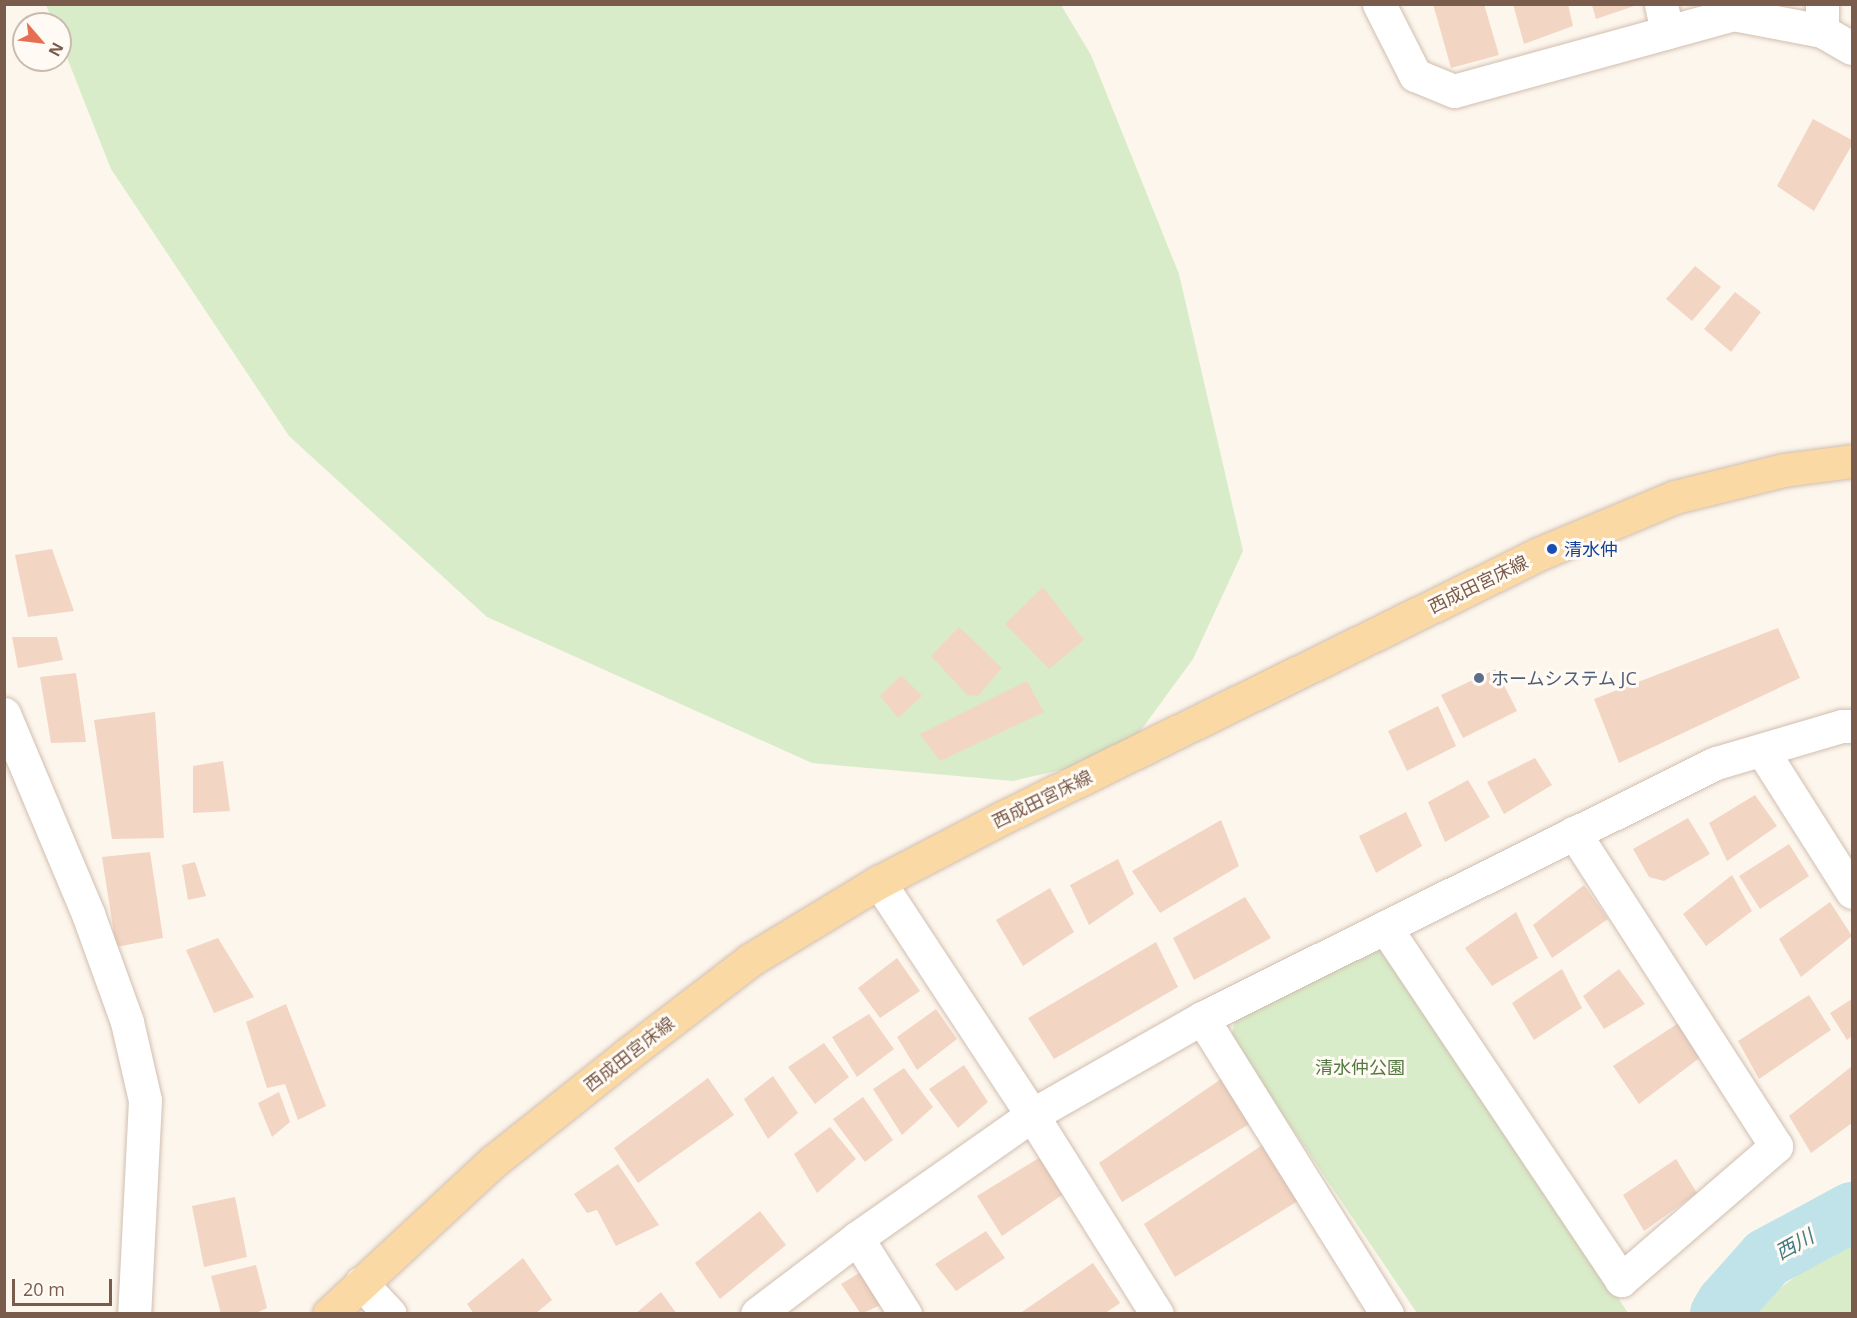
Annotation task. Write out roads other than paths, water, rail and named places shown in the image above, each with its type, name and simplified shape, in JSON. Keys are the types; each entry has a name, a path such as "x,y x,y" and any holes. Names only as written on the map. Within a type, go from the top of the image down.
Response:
{"main road":[{"name":"西成田宮床線","path":"329,1314 495,1160 638,1046 750,960 879,882 1006,816 1541,553 1675,497 1784,470 1852,461"}],"street":[{"path":"1379,4 1415,75 1454,91 1664,18 1733,14 1822,18 1852,48"},
{"path":"4,714 88,914 126,1022 145,1101 134,1314"},
{"path":"757,1314 857,1238 1032,1114 1202,1018 1716,763 1842,726 1852,726"},
{"path":"1762,750 1852,892"},
{"path":"1385,927 1621,1280 1776,1146 1574,832"},
{"path":"879,882 1032,1114 1157,1314"},
{"path":"1202,1018 1387,1314"},
{"path":"857,1238 905,1314"},
{"path":"361,1282 390,1314"}],"waterway":[{"name":"西川","path":"1720,1314 1726,1304 1767,1258 1852,1212"}],"place":[{"name":"清水仲","path":"1552,549"},
{"name":"ホームシステム JC","path":"1479,678"}],"park label":[{"name":"清水仲公園","path":"1360,1067"}]}
